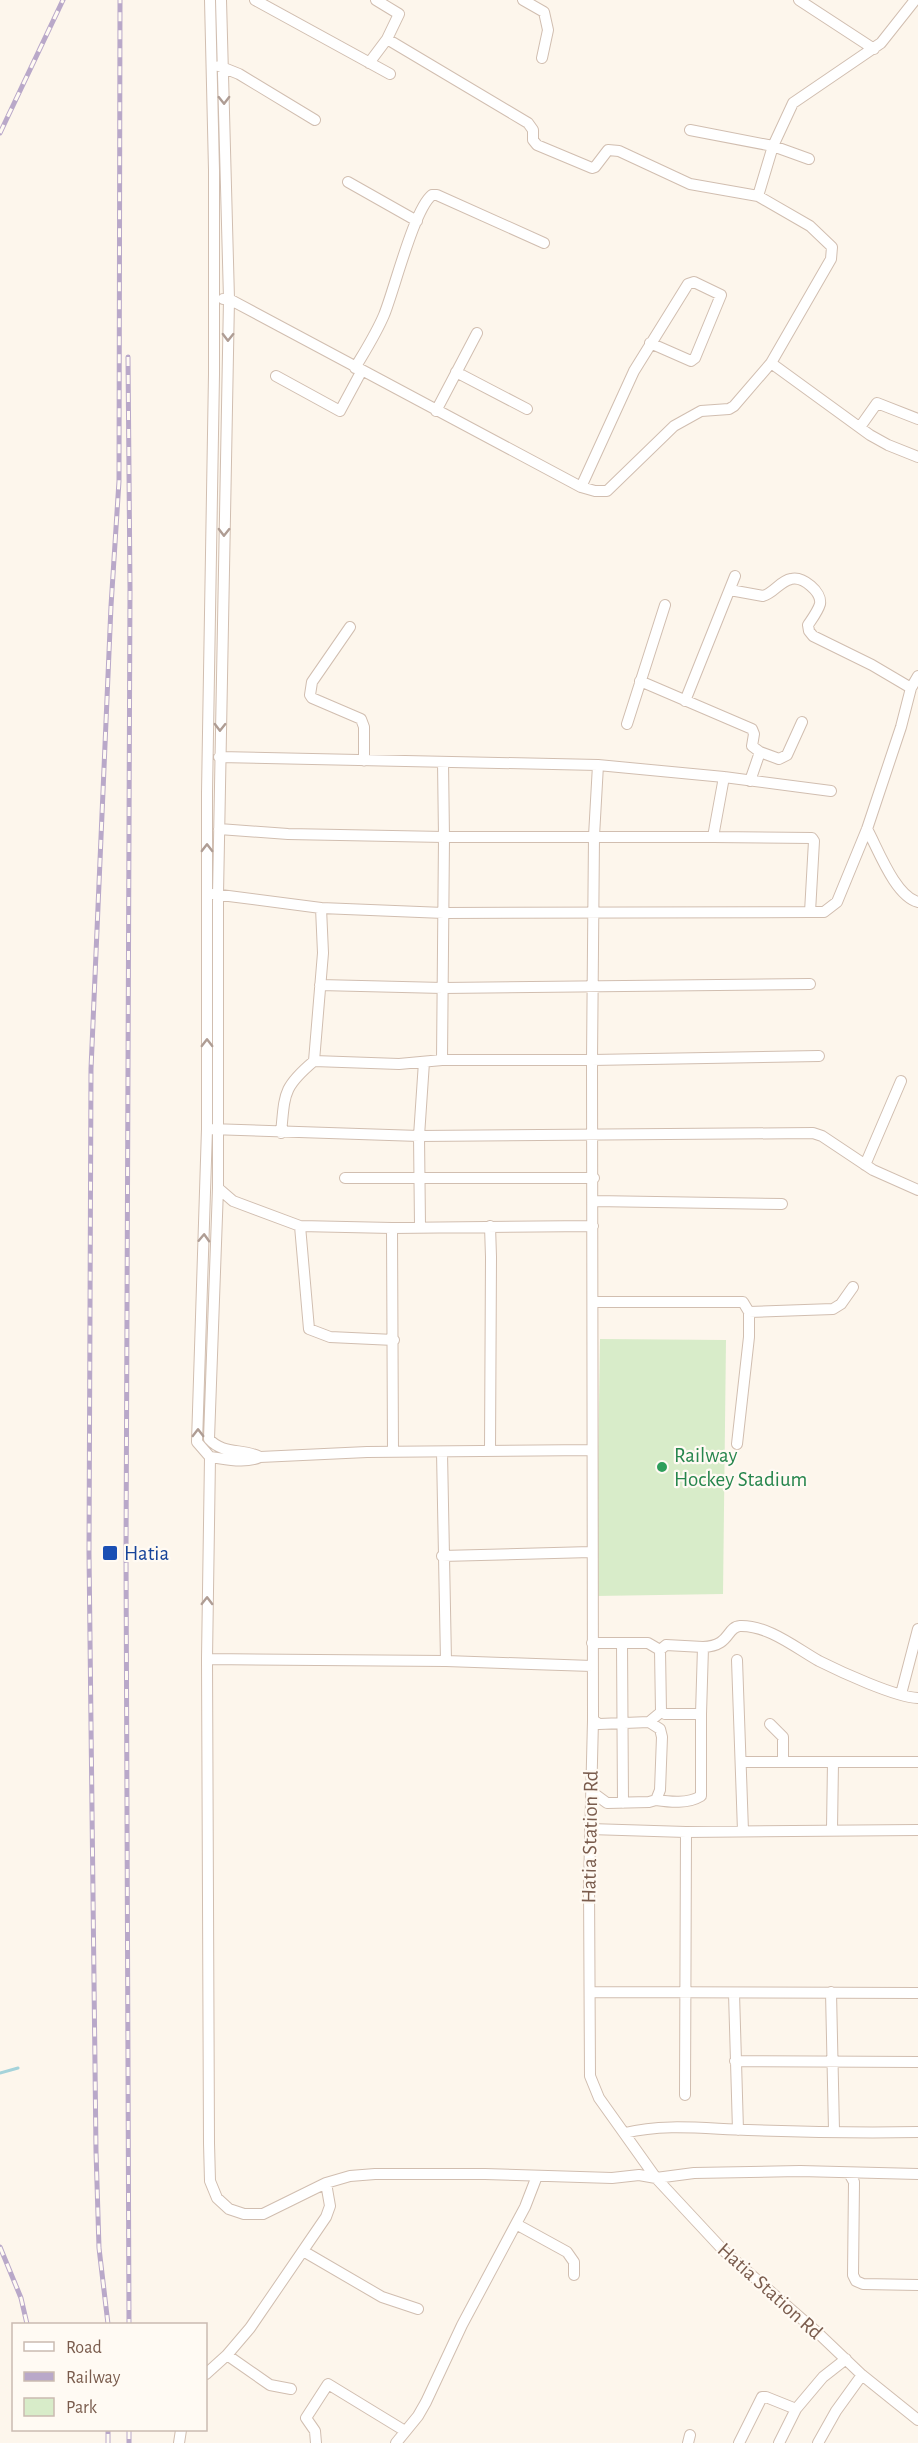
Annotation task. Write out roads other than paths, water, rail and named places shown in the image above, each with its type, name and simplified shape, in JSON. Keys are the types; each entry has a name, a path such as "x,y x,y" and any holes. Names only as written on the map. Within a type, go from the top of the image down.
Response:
{"street":[{"path":"210,0 214,297 212,1129 197,1442 210,1457 237,1461 260,1457 393,1452 592,1450"},
{"path":"212,894 219,829 229,299 221,0"},
{"path":"255,0 390,74"},
{"path":"369,63 387,39 399,14 376,0"},
{"path":"523,0 544,12 546,18 548,30 542,58"},
{"path":"799,0 874,49"},
{"path":"758,196 772,146 793,103 874,49 888,36 915,0"},
{"path":"214,297 229,299 358,370 581,487 594,491 608,491 674,426 701,411 722,410 734,406 771,363 828,266 832,252 827,240 815,230 758,196 690,184 619,151 608,150 595,168 534,143 533,130 528,123 387,39"},
{"path":"211,65 223,66 315,120"},
{"path":"690,130 772,146 809,159"},
{"path":"348,182 417,221"},
{"path":"276,376 340,411 384,314 427,199 437,195 544,243"},
{"path":"581,487 627,384 650,343 688,284 694,282 721,295 692,361 650,343"},
{"path":"436,411 477,333"},
{"path":"771,363 888,445 918,457"},
{"path":"456,372 527,409"},
{"path":"860,427 877,403 918,419"},
{"path":"685,700 735,576"},
{"path":"730,590 763,596 788,579 804,582 814,590 819,599 819,607 808,625 813,636 872,665 911,688"},
{"path":"627,724 665,605"},
{"path":"350,627 312,682 310,695 312,698 361,719 364,727 364,761"},
{"path":"212,894 321,908 444,913 824,912 837,902 867,829 901,727 911,688 918,676"},
{"path":"640,681 752,729 754,734 752,746 778,759 784,758 802,722"},
{"path":"750,780 760,752"},
{"path":"219,757 598,765 724,777 831,791"},
{"path":"442,1060 443,762"},
{"name":"Hatia Station Rd","path":"598,765 594,836 592,1060 594,1201 590,2076 599,2098 656,2178 724,2251 862,2375 918,2420"},
{"path":"713,837 724,777"},
{"path":"219,829 288,834 444,837 812,838 814,841 810,912"},
{"path":"867,829 897,886 905,896 918,902"},
{"path":"281,1133 289,1085 314,1061 323,953 321,908"},
{"path":"320,986 443,988 810,984"},
{"path":"314,1061 399,1064 442,1060 819,1056"},
{"path":"420,1226 419,1136 424,1062"},
{"path":"865,1165 901,1081"},
{"path":"212,1129 419,1136 813,1133 822,1136 865,1165 918,1190"},
{"path":"212,1129 218,1188 209,1439 216,1446 226,1450 253,1453 260,1457"},
{"path":"345,1178 594,1178"},
{"path":"218,1188 233,1201 300,1226 593,1226"},
{"path":"594,1201 782,1204"},
{"path":"300,1226 309,1329 330,1336 394,1340"},
{"path":"490,1226 490,1451"},
{"path":"392,1227 393,1452"},
{"path":"749,1312 833,1309 841,1304 854,1287"},
{"path":"593,1302 743,1302 749,1312 746,1373 737,1444"},
{"path":"442,1452 442,1556 446,1661"},
{"path":"210,1457 207,1659 210,2181 217,2198 229,2209 244,2214 263,2214 326,2183 350,2176 375,2174 612,2178 639,2175 656,2178 694,2173 800,2171 918,2174"},
{"path":"442,1556 591,1552"},
{"path":"660,1650 666,1645 703,1647 718,1645 737,1626 762,1630 830,1666 901,1694 918,1698"},
{"path":"901,1694 918,1629"},
{"path":"622,1643 623,1803"},
{"path":"592,1644 648,1643 660,1650"},
{"path":"592,1792 607,1803 649,1803 656,1800 680,1802 695,1800 701,1796 703,1647"},
{"path":"660,1650 661,1712"},
{"path":"207,1659 446,1661 592,1666"},
{"path":"736,1660 743,1831"},
{"path":"592,1720 599,1724 623,1724 649,1722 661,1712 682,1715 701,1714"},
{"path":"649,1722 660,1729 662,1737 660,1790 656,1800"},
{"path":"770,1724 783,1737 783,1762"},
{"path":"741,1762 918,1762"},
{"path":"832,1829 833,1762"},
{"path":"590,1829 686,1832 918,1830"},
{"path":"685,2095 686,1832"},
{"path":"590,1992 918,1993"},
{"path":"831,1992 834,2130"},
{"path":"734,1993 738,2130"},
{"path":"735,2061 918,2062"},
{"path":"625,2133 657,2128 918,2132"},
{"path":"849,2173 854,2182 853,2275 856,2281 863,2284 918,2285"},
{"path":"396,2443 418,2416 426,2402 462,2325 535,2187 537,2176"},
{"path":"207,2373 227,2355 250,2328 326,2217 330,2206 326,2183"},
{"path":"516,2224 567,2252 574,2262 574,2275"},
{"path":"303,2252 377,2294 418,2309"},
{"path":"227,2355 270,2385 291,2389"},
{"path":"779,2443 796,2409 823,2378 846,2359"},
{"path":"818,2443 836,2411 862,2375"},
{"path":"316,2443 315,2431 306,2418 328,2384 405,2431"},
{"path":"739,2443 762,2397 796,2409"}],"waterway":[{"path":"0,2073 18,2068"}],"railway":[{"path":"0,133 63,0"},
{"path":"108,2323 99,2248 96,2151 89,1553 91,1069 111,606 119,481 120,0"},
{"path":"128,357 130,588 126,1553 129,2323"},
{"path":"0,2247 21,2298 27,2323"},
{"path":"108,2431 108,2443"},
{"path":"129,2431 129,2443"}],"place":[{"name":"Railway Hockey Stadium","path":"662,1467"},
{"name":"Hatia","path":"110,1553"}]}
